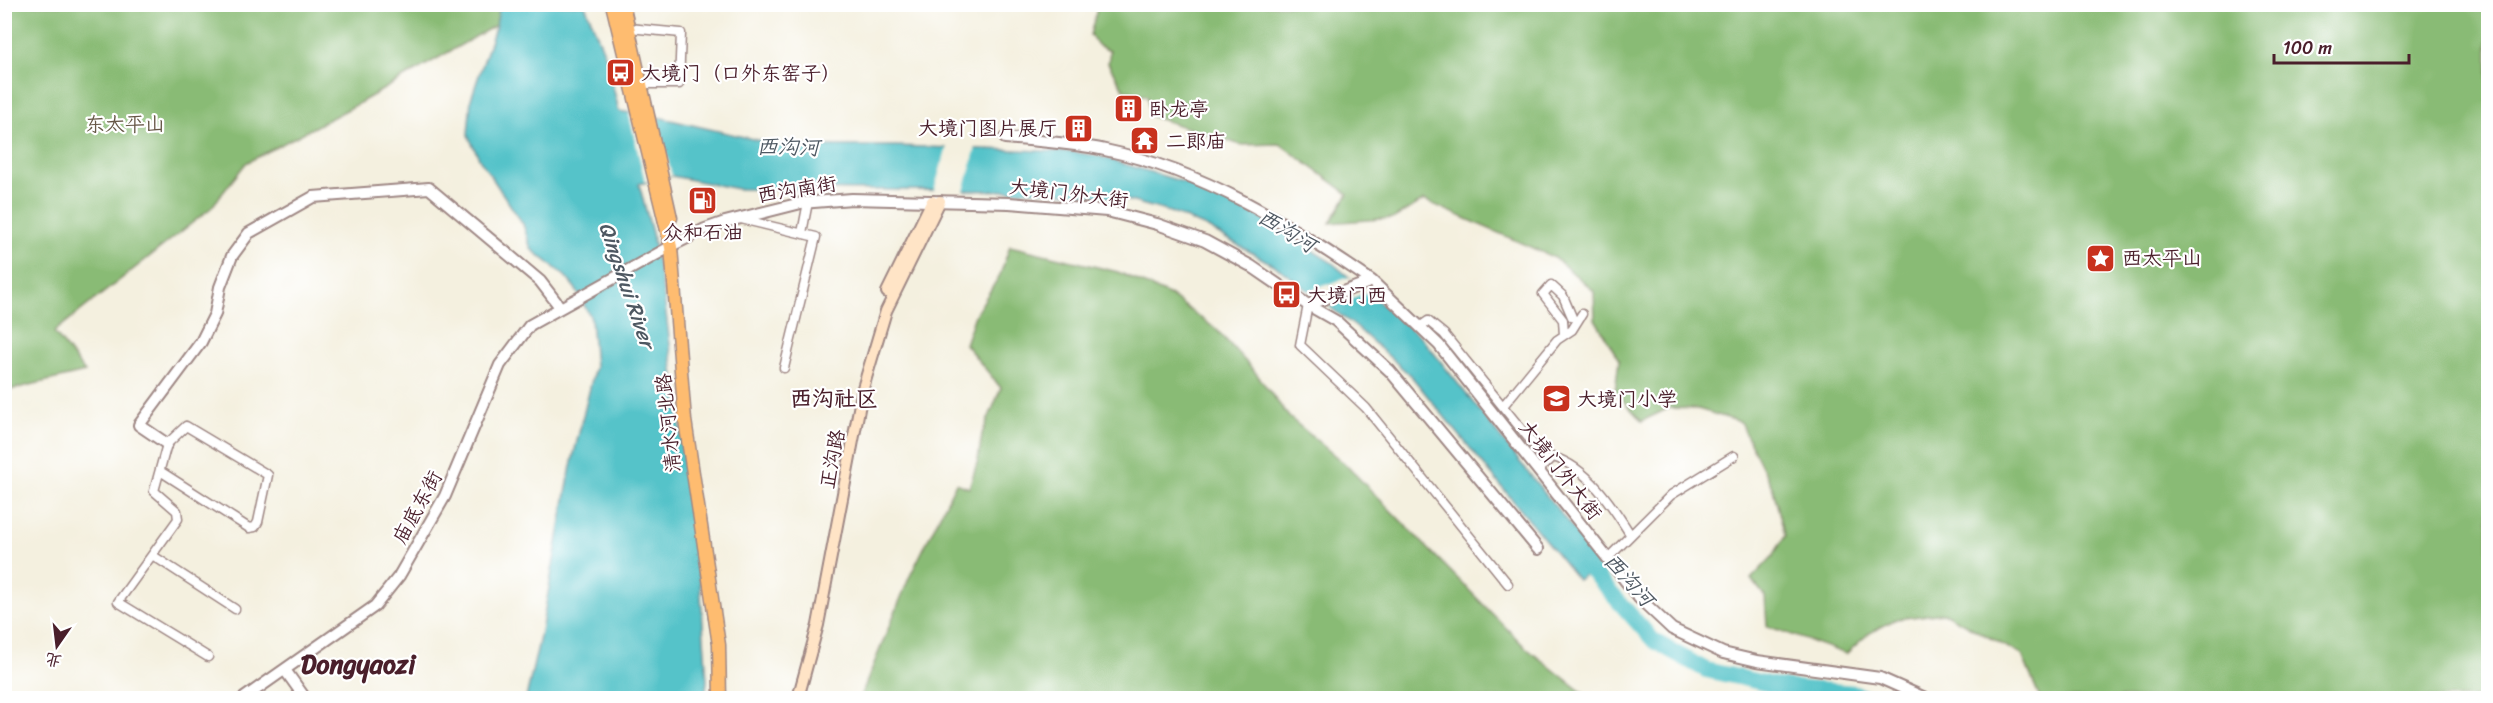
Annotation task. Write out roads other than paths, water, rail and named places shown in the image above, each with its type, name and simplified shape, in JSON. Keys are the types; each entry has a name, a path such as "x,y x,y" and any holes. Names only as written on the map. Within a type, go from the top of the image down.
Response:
{"main road":[{"name":"清水河北路","path":"612,4 642,110 658,179 724,644 726,699"},
{"name":"清水河北路","path":"624,4 642,84 642,110"},
{"name":"正沟路","path":"792,699 812,622 858,382 867,347 878,311 936,201"},
{"name":"正沟路","path":"798,699 818,625 869,364 886,311 936,201"},
{"name":"清水河北路","path":"669,248 685,420 719,645 720,699"}],"street":[{"path":"629,28 681,33 678,84 642,84"},
{"name":"大境门外大街","path":"1005,138 1108,151 1198,179 1257,207 1372,281 1421,326 1439,345 1652,612 1672,629 1705,646 1757,661 1880,678 1925,699"},
{"path":"167,444 139,425 201,342 215,314 220,287 232,256 249,233 313,197 429,188 540,281 560,308"},
{"name":"西沟南街","path":"576,299 705,229 739,218 808,202 852,199 936,201"},
{"name":"大境门外大街","path":"936,201 1055,205 1107,211 1157,224 1205,241 1251,266 1336,321 1390,371 1538,549"},
{"path":"802,233 808,202"},
{"path":"739,218 816,237 784,368"},
{"path":"1372,281 1308,304 1300,345 1366,408 1508,584"},
{"path":"1564,335 1563,320 1543,294 1551,285 1563,296 1572,317"},
{"name":"庙底东街","path":"244,699 375,606 387,593 452,482 500,365 530,325 576,299"},
{"path":"1503,406 1564,335 1572,330 1582,314"},
{"path":"1421,326 1428,321 1444,334 1548,462"},
{"path":"160,471 249,528 255,527 258,522 268,475 186,426 167,444 154,491 177,511 178,519 118,602 208,657"},
{"path":"1608,558 1630,534 1639,530 1671,495 1734,456"},
{"path":"1538,469 1553,458 1565,461 1591,482 1616,512 1630,534"},
{"path":"152,555 235,609"},
{"path":"285,670 300,689 304,699"}],"water":[{"name":"Qingshui River","path":"500,5 585,5 606,57 619,111 662,118 783,146 895,146 1074,152 1098,156 1193,185 1245,208 1331,262 1422,338 1600,563 1578,580 1411,376 1356,327 1277,267 1206,227 1170,212 1123,199 1045,191 738,189 672,176 639,184 652,233 664,297 700,582 707,681 705,698 526,698 540,637 571,466 595,367 591,318 575,288 565,276 531,249 523,224 480,160 468,135 471,99 496,25"}],"waterway":[{"name":"西沟河","path":"1576,554 1654,641 1706,670 1782,687 1855,693 1865,698"}],"place":[{"name":"大境门（口外东窑子）","path":"620,73"},
{"name":"卧龙亭","path":"1128,109"},
{"name":"大境门图片展厅","path":"1079,128"},
{"name":"二郎庙","path":"1145,141"},
{"name":"众和石油","path":"703,201"},
{"name":"西太平山","path":"2101,258"},
{"name":"大境门西","path":"1286,295"},
{"name":"大境门小学","path":"1556,399"}],"district":[{"name":"西沟社区","path":"834,398"},
{"name":"Dongyaozi","path":"358,664"}],"park label":[{"name":"东太平山","path":"125,124"}]}
